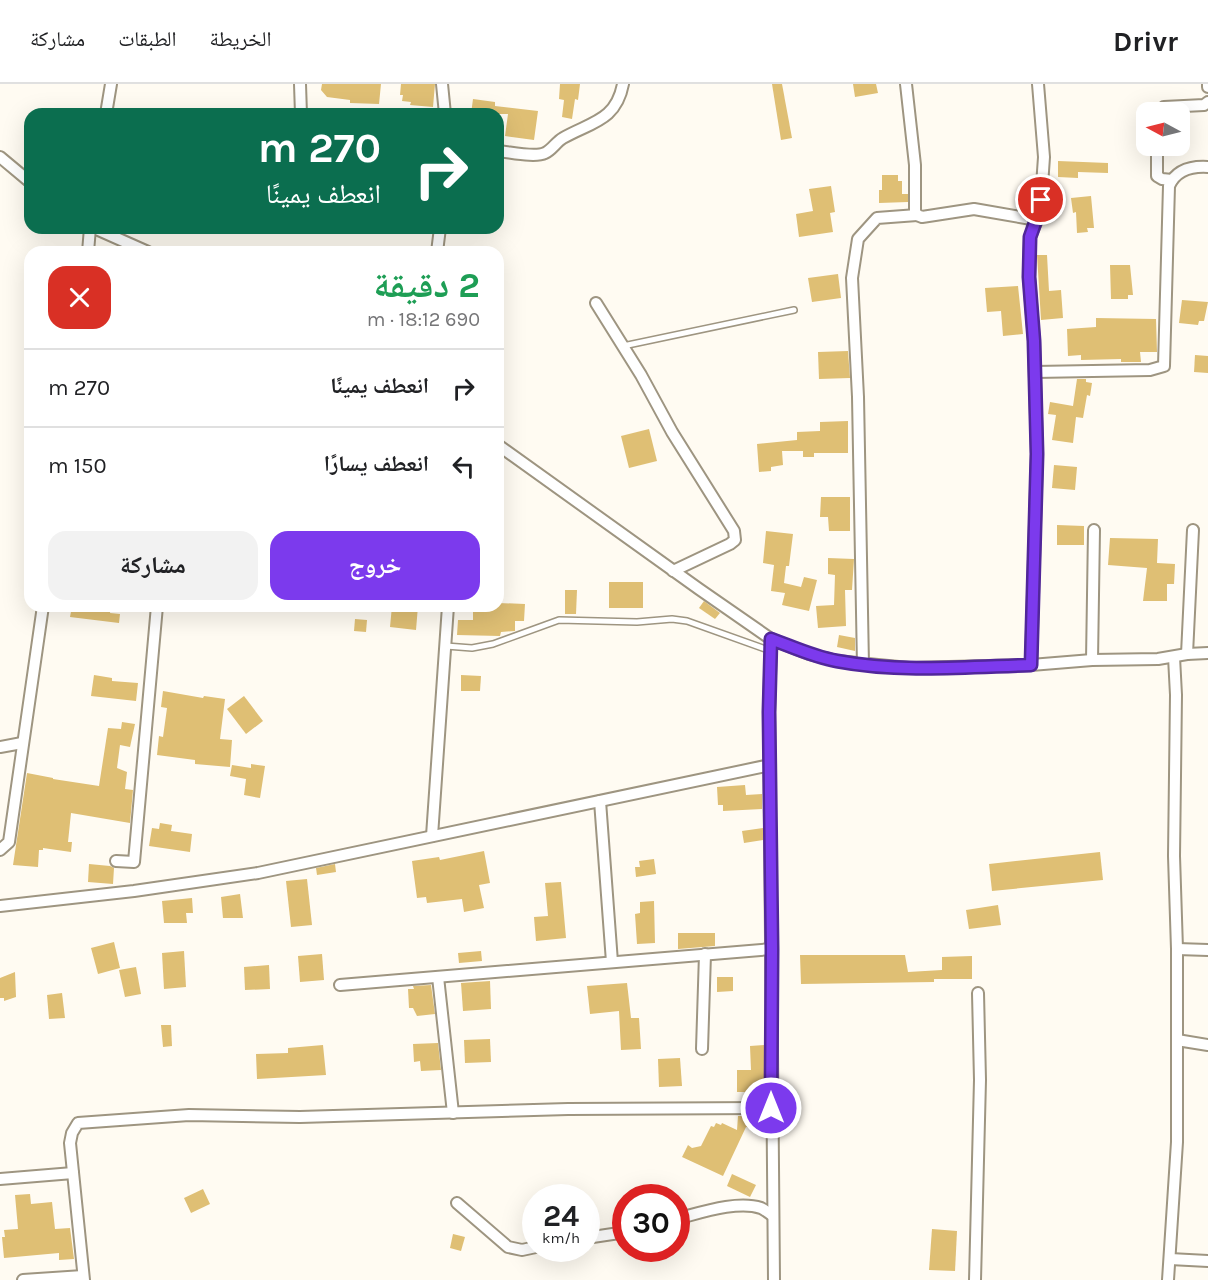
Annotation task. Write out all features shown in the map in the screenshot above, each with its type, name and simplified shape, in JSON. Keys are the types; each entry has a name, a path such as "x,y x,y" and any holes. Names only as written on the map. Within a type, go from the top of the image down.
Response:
{"street":[{"path":"107,108 111,84"},
{"path":"300,84 301,108"},
{"path":"442,84 444,108"},
{"path":"504,151 546,153 560,140 606,116 620,98 623,84"},
{"path":"906,84 915,165 915,211 917,215"},
{"path":"1031,665 1037,454 1029,277 1030,237 1041,200 1044,157 1038,84"},
{"path":"1190,106 1204,105 1208,102"},
{"path":"1157,156 1157,176 1172,180"},
{"path":"0,157 24,177"},
{"path":"1035,372 1150,370 1164,366 1169,186 1178,173 1200,166 1208,166"},
{"path":"863,665 858,397 852,278 858,239 877,218 917,215 922,217 974,209 1036,220"},
{"path":"106,234 134,246"},
{"path":"596,303 734,531 735,540 730,544 674,571"},
{"path":"504,450 771,639 809,654 863,665 909,668 1031,665 1208,653"},
{"path":"1092,660 1094,530"},
{"path":"1187,654 1193,530"},
{"path":"0,850 9,842 42,612"},
{"path":"116,861 134,862 156,612"},
{"path":"432,836 448,612"},
{"path":"771,639 769,712 774,1280"},
{"path":"1168,1280 1177,1142 1174,657"},
{"path":"0,747 22,743"},
{"path":"0,906 134,891 258,873 770,765"},
{"path":"600,801 612,962"},
{"path":"340,986 772,949"},
{"path":"1177,949 1208,950"},
{"path":"702,1049 705,954"},
{"path":"438,977 453,1113"},
{"path":"975,1280 980,1080 978,993"},
{"path":"1177,1040 1208,1045"},
{"path":"23,1280 84,1278 70,1143 72,1133 78,1123 189,1115 300,1117 568,1109 771,1108"},
{"path":"0,1179 74,1173"},
{"path":"457,1203 508,1247 522,1250"},
{"path":"690,1215 719,1208 744,1206 761,1208 773,1216"},
{"path":"1170,1259 1208,1261"}],"lane":[{"path":"622,347 794,310"},
{"path":"446,646 472,648 493,644 559,620 637,622 672,619 687,621 771,651"}],"building":[{"path":"322,84 381,84 379,104 350,103 350,100 327,97 321,90"},
{"path":"401,84 435,84 433,107 410,105 411,102 402,101"},
{"path":"560,84 580,84 572,119 562,117 564,100 559,99"},
{"path":"772,84 782,84 792,138 781,140"},
{"path":"853,84 876,84 878,93 855,97"},
{"path":"473,99 495,102 495,106 538,111 534,140 505,136 508,114 504,114 504,108 472,108"},
{"path":"1058,161 1108,163 1108,173 1078,172 1078,178 1058,177"},
{"path":"882,175 898,175 898,181 902,181 902,194 908,194 908,202 879,203"},
{"path":"831,186 835,212 830,213 833,232 799,237 796,214 813,211 809,189"},
{"path":"1091,196 1094,228 1087,228 1088,232 1077,233 1076,212 1073,213 1071,198"},
{"path":"1037,255 1047,255 1049,291 1061,290 1063,318 1041,320"},
{"path":"1110,265 1130,265 1133,295 1128,295 1128,299 1111,299"},
{"path":"838,274 841,298 812,302 808,278"},
{"path":"1018,286 1023,334 1003,336 1001,311 987,312 985,288"},
{"path":"1182,300 1208,302 1204,321 1199,321 1198,325 1179,323"},
{"path":"1096,318 1156,319 1157,352 1140,352 1141,362 1121,362 1121,359 1081,360 1081,355 1068,356 1067,329 1096,327"},
{"path":"848,351 850,378 819,379 818,352"},
{"path":"1195,355 1208,356 1208,373 1194,372"},
{"path":"1077,379 1086,379 1086,382 1092,383 1090,396 1087,395 1083,418 1076,417 1073,443 1052,440 1056,415 1048,414 1050,402 1073,406"},
{"path":"848,421 848,453 814,453 814,457 803,457 803,451 782,451 783,465 771,467 771,471 759,472 757,444 797,440 797,432 820,431 820,422"},
{"path":"649,429 657,461 629,468 621,436"},
{"path":"1054,465 1077,467 1075,490 1052,488"},
{"path":"821,497 850,497 850,531 829,531 828,517 820,517"},
{"path":"1057,525 1084,526 1084,545 1057,545"},
{"path":"766,531 793,534 789,566 786,566 784,583 801,587 804,577 817,580 809,611 782,605 785,593 771,591 774,565 763,563"},
{"path":"1110,538 1158,539 1157,563 1175,564 1174,584 1167,584 1167,601 1143,601 1147,568 1108,565"},
{"path":"828,558 854,559 852,590 845,590 846,626 818,628 816,606 834,605 835,575 828,574"},
{"path":"609,582 643,582 643,608 609,608"},
{"path":"565,590 577,590 576,614 565,614"},
{"path":"704,601 720,613 715,619 699,608"},
{"path":"504,603 525,604 524,621 515,621 515,631 501,632 500,636 457,635 458,620 473,620 473,612 504,612"},
{"path":"71,612 120,614 119,623 70,617"},
{"path":"391,612 418,612 416,630 390,627"},
{"path":"355,619 367,620 366,632 354,631"},
{"path":"839,635 855,638 855,651 837,647"},
{"path":"94,675 112,678 112,681 138,683 136,701 91,696"},
{"path":"461,675 481,676 480,691 461,691"},
{"path":"163,691 203,698 204,696 225,699 220,739 232,740 230,767 195,764 195,760 157,755 159,736 163,737 167,708 161,707"},
{"path":"244,696 263,721 246,734 227,709"},
{"path":"122,722 135,724 130,747 120,745 117,768 127,772 125,789 133,790 130,823 71,813 68,842 72,842 71,852 43,848 39,850 38,867 13,865 27,773 99,786 108,728 121,729"},
{"path":"251,764 265,766 260,798 244,795 246,779 230,776 232,765 251,768"},
{"path":"745,785 746,795 762,794 762,809 723,811 723,805 718,805 717,787"},
{"path":"160,823 172,825 171,831 192,834 190,852 149,846 152,828 159,829"},
{"path":"763,828 763,840 744,843 742,831"},
{"path":"484,851 490,883 479,885 484,908 464,912 462,899 427,903 426,897 417,898 412,861 439,857 440,860"},
{"path":"1100,852 1103,880 992,891 989,864"},
{"path":"654,859 656,874 636,877 635,867 640,867 639,861"},
{"path":"89,864 114,868 113,884 88,882"},
{"path":"335,864 336,872 317,875 316,868"},
{"path":"307,879 312,925 291,927 286,881"},
{"path":"561,882 566,938 536,941 534,917 548,916 545,883"},
{"path":"240,894 243,918 223,918 221,897"},
{"path":"192,898 193,913 186,913 187,923 164,923 162,901"},
{"path":"654,901 655,943 637,944 635,914 640,913 640,902"},
{"path":"998,905 1001,925 969,929 966,910"},
{"path":"678,933 715,933 715,946 678,949"},
{"path":"114,942 120,968 98,974 91,948"},
{"path":"184,951 186,987 164,989 162,953"},
{"path":"481,951 482,961 459,963 458,953"},
{"path":"322,954 324,980 300,982 298,956"},
{"path":"800,955 905,955 908,972 942,970 942,957 972,956 972,979 934,979 934,982 801,984"},
{"path":"269,965 270,989 245,990 244,967"},
{"path":"136,967 141,994 125,997 119,970"},
{"path":"15,972 16,997 4,1001 4,998 0,998 0,978"},
{"path":"717,977 733,977 733,991 717,992"},
{"path":"490,981 491,1009 463,1011 461,983"},
{"path":"627,983 631,1018 639,1018 641,1049 621,1050 619,1011 590,1014 587,986"},
{"path":"431,985 435,1014 417,1016 413,1008 409,1008 408,989 414,989 413,986"},
{"path":"62,993 65,1018 49,1019 47,995"},
{"path":"161,1025 171,1025 172,1046 163,1047"},
{"path":"490,1039 491,1062 465,1063 464,1040"},
{"path":"438,1043 441,1070 421,1071 420,1061 414,1062 413,1044"},
{"path":"323,1045 326,1075 257,1079 256,1054 288,1053 288,1048"},
{"path":"764,1045 764,1092 737,1092 737,1070 751,1070 750,1046"},
{"path":"680,1058 682,1086 659,1087 658,1059"},
{"path":"738,1116 756,1116 755,1128 746,1127 723,1176 682,1157 688,1145 692,1148 701,1146 711,1126 714,1127 716,1123 721,1125 722,1123 737,1130"},
{"path":"732,1174 756,1185 750,1197 727,1186"},
{"path":"203,1189 210,1204 191,1213 184,1198"},
{"path":"30,1194 31,1204 52,1202 55,1229 70,1228 74,1259 59,1260 59,1253 4,1258 2,1237 5,1237 4,1230 18,1229 15,1195"},
{"path":"932,1229 957,1231 955,1271 929,1270"},
{"path":"453,1234 465,1237 461,1251 450,1248"}],"route":[{"path":"771,1108 772,949 769,712 771,639 809,654 863,665 909,668 1031,665 1037,454 1034,341 1029,277 1030,237 1041,200"}]}
